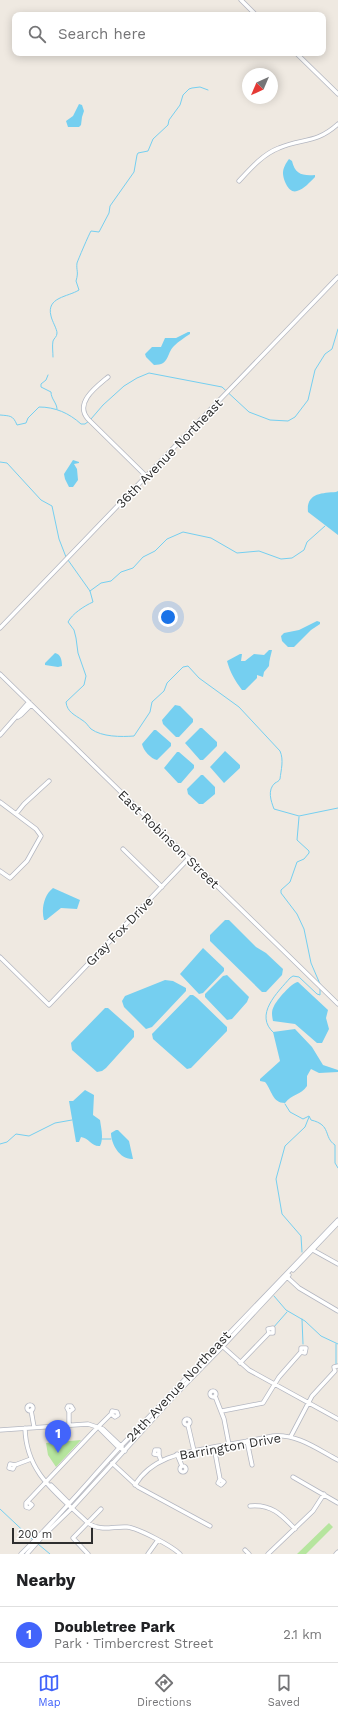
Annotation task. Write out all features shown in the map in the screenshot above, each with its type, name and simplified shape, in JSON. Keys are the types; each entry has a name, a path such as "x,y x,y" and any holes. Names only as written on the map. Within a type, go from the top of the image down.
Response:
{"street":[{"path":"241,0 253,12"},
{"path":"299,56 338,94"},
{"path":"239,181 264,157 276,149 315,139 328,132 338,124"},
{"name":"36th Avenue Northeast","path":"0,628 338,278"},
{"path":"108,377 94,388 83,407 84,412 88,419 146,476"},
{"name":"East Robinson Street","path":"0,674 338,1004"},
{"path":"0,735 18,717 22,715 30,704"},
{"path":"16,814 24,804 49,780"},
{"path":"0,802 36,829 42,836 27,862 10,878 0,871"},
{"path":"123,850 162,887"},
{"name":"Gray Fox Drive","path":"0,957 49,1005 189,858"},
{"name":"24th Avenue Northeast","path":"312,1249 338,1220"},
{"name":"24th Avenue Northeast","path":"27,1554 68,1503 120,1447 169,1398 219,1342 338,1223"},
{"path":"312,1249 338,1264"},
{"path":"286,1276 299,1288 338,1311"},
{"name":"24th Avenue Northeast","path":"40,1537 72,1508 286,1276"},
{"path":"240,1363 269,1333"},
{"path":"219,1342 249,1370 338,1419"},
{"path":"222,1411 263,1403 281,1374 301,1352"},
{"path":"291,1436 314,1394 336,1371 334,1367 338,1366"},
{"path":"215,1396 222,1411 229,1445"},
{"path":"31,1410 34,1427"},
{"path":"69,1412 69,1425"},
{"path":"28,1502 112,1414"},
{"path":"0,1430 87,1424 103,1429 125,1451"},
{"path":"188,1425 194,1451"},
{"path":"26,1428 31,1459 46,1482 88,1523 103,1529 127,1527 139,1530 180,1554"},
{"name":"Barrington Drive","path":"135,1485 146,1473 162,1461 178,1454 273,1436 291,1436 338,1460"},
{"path":"247,1441 252,1465"},
{"path":"214,1447 220,1479"},
{"path":"178,1454 182,1466"},
{"path":"158,1455 162,1461"},
{"path":"15,1465 31,1459"},
{"path":"109,1460 135,1485 210,1526"},
{"path":"293,1477 338,1503"},
{"path":"268,1554 316,1508 324,1494"},
{"path":"250,1506 265,1506 272,1509 279,1513 294,1529"},
{"path":"88,1554 73,1538 101,1509"},
{"path":"148,1554 158,1540"},
{"name":"24th Avenue Northeast","path":"21,1554 35,1543"},
{"path":"245,1550 248,1554"}],"green space":[{"path":"81,1440 56,1467 48,1455 46,1443"},
{"path":"329,1523 333,1527 306,1554 297,1554"}],"water":[{"path":"79,104 82,105 84,111 81,125 79,127 68,127 66,121 73,116"},
{"path":"289,159 292,161 295,169 300,173 315,175 315,177 307,185 297,191 291,190 287,186 284,179 284,169"},
{"path":"190,332 190,334 174,346 163,363 154,365 146,357 145,354 152,347 161,347 165,338 176,338"},
{"path":"73,460 79,462 74,464 77,469 78,480 73,487 69,487 64,474"},
{"path":"338,491 338,535 308,512 308,506 312,498 316,495"},
{"path":"317,621 320,622 320,624 311,630 294,647 288,647 282,641 281,636 284,633 299,630"},
{"path":"269,650 272,650 269,666 264,672 263,677 257,675 257,678 245,690 242,690 233,676 227,661 242,654 241,661 245,661 254,654 264,655"},
{"path":"55,653 60,656 62,666 58,667 45,665 45,663"},
{"path":"175,705 180,706 193,719 193,722 179,737 176,737 163,724 162,720"},
{"path":"200,728 202,728 217,742 217,746 203,760 200,760 185,743"},
{"path":"154,730 156,730 171,743 171,746 157,760 148,754 142,744"},
{"path":"225,751 240,765 240,768 224,783 210,767"},
{"path":"177,752 179,752 194,765 194,768 181,783 178,783 164,768"},
{"path":"201,775 203,775 215,787 215,794 203,804 199,804 188,794 187,789"},
{"path":"53,888 80,900 77,909 61,908 44,920 43,911 45,898"},
{"path":"225,920 229,920 256,947 266,953 283,969 282,975 266,992 262,992 210,941 210,935"},
{"path":"203,948 224,968 224,971 203,993 199,994 180,974"},
{"path":"227,975 249,997 247,1002 232,1019 227,1020 205,997 205,994 223,976"},
{"path":"165,980 173,981 186,988 186,991 152,1027 146,1029 124,1007 122,1001 125,996"},
{"path":"298,982 328,1010 326,1018 329,1029 322,1043 317,1043 295,1024 273,1021 272,1012 276,1003 288,988"},
{"path":"190,995 197,998 227,1027 227,1031 191,1068 187,1069 153,1039 152,1034"},
{"path":"105,1008 108,1008 134,1031 134,1037 106,1068 97,1072 72,1050 71,1043"},
{"path":"295,1029 312,1047 323,1065 338,1070 338,1072 319,1073 311,1069 307,1076 307,1086 305,1089 285,1103 277,1101 265,1082 260,1081 260,1079 280,1061 273,1032"},
{"path":"85,1090 94,1095 93,1115 100,1120 102,1140 100,1146 97,1146 81,1137 79,1142 76,1142 69,1101 73,1101"},
{"path":"118,1130 129,1141 133,1159 124,1157 117,1150 111,1137 111,1133"}],"waterway":[{"path":"53,357 53,341 57,336 57,333 50,310 52,305 59,298 79,290 76,281 77,263 91,231 99,232 109,213 110,206 134,172 138,153 148,151 153,139 168,125 169,120 180,105 183,95 192,88 200,87 208,90"},
{"path":"91,419 103,405 124,386 149,373 222,387 249,412 270,420 288,421 295,417 308,400 315,370 325,354 332,349 338,329"},
{"path":"48,375 46,380 41,384 41,387 51,392 57,409"},
{"path":"0,415 11,417 17,425 26,423 28,418 39,407 45,407 62,411 81,424 85,424 89,421"},
{"path":"0,462 7,463 41,500 52,506 59,539 66,557"},
{"path":"90,591 101,583 111,581 121,572 133,568 143,557 155,551 167,539 183,532 211,538 237,553 259,551 281,559 292,558 304,550 307,542 325,526"},
{"path":"68,560 90,591 93,602 79,610 68,622 74,630 78,653 86,676 84,685 66,702 72,713 85,722 95,732 106,735 134,736 150,712 152,702 164,691 167,683 183,667 188,666 199,678 239,707 280,751 282,761 280,779 275,783 270,792 274,809 299,816 338,808"},
{"path":"299,817 297,840 309,851 309,853 304,859 297,862 290,882 281,890 281,893 297,914 304,929 311,963 320,984"},
{"path":"274,1033 268,1026 266,1019 267,1011 274,997 290,978 293,976 299,977 320,995 320,987"},
{"path":"285,1104 290,1112 303,1119 309,1116 311,1120 318,1122 325,1128 331,1142 335,1145 335,1163 338,1168"},
{"path":"302,1252 301,1236 282,1214 276,1179 285,1146 305,1127 309,1117"},
{"path":"0,1144 7,1142 16,1134 29,1136 55,1123 72,1120"},
{"path":"102,1139 111,1139"},
{"path":"274,1296 286,1310 305,1321 321,1336 338,1344"},
{"path":"273,1328 287,1312"},
{"path":"302,1319 303,1344"},
{"path":"336,1344 336,1365"},
{"path":"0,1509 33,1540"},
{"path":"38,1544 50,1554"}],"place":[{"name":"Doubletree Park","path":"58,1453"}]}
